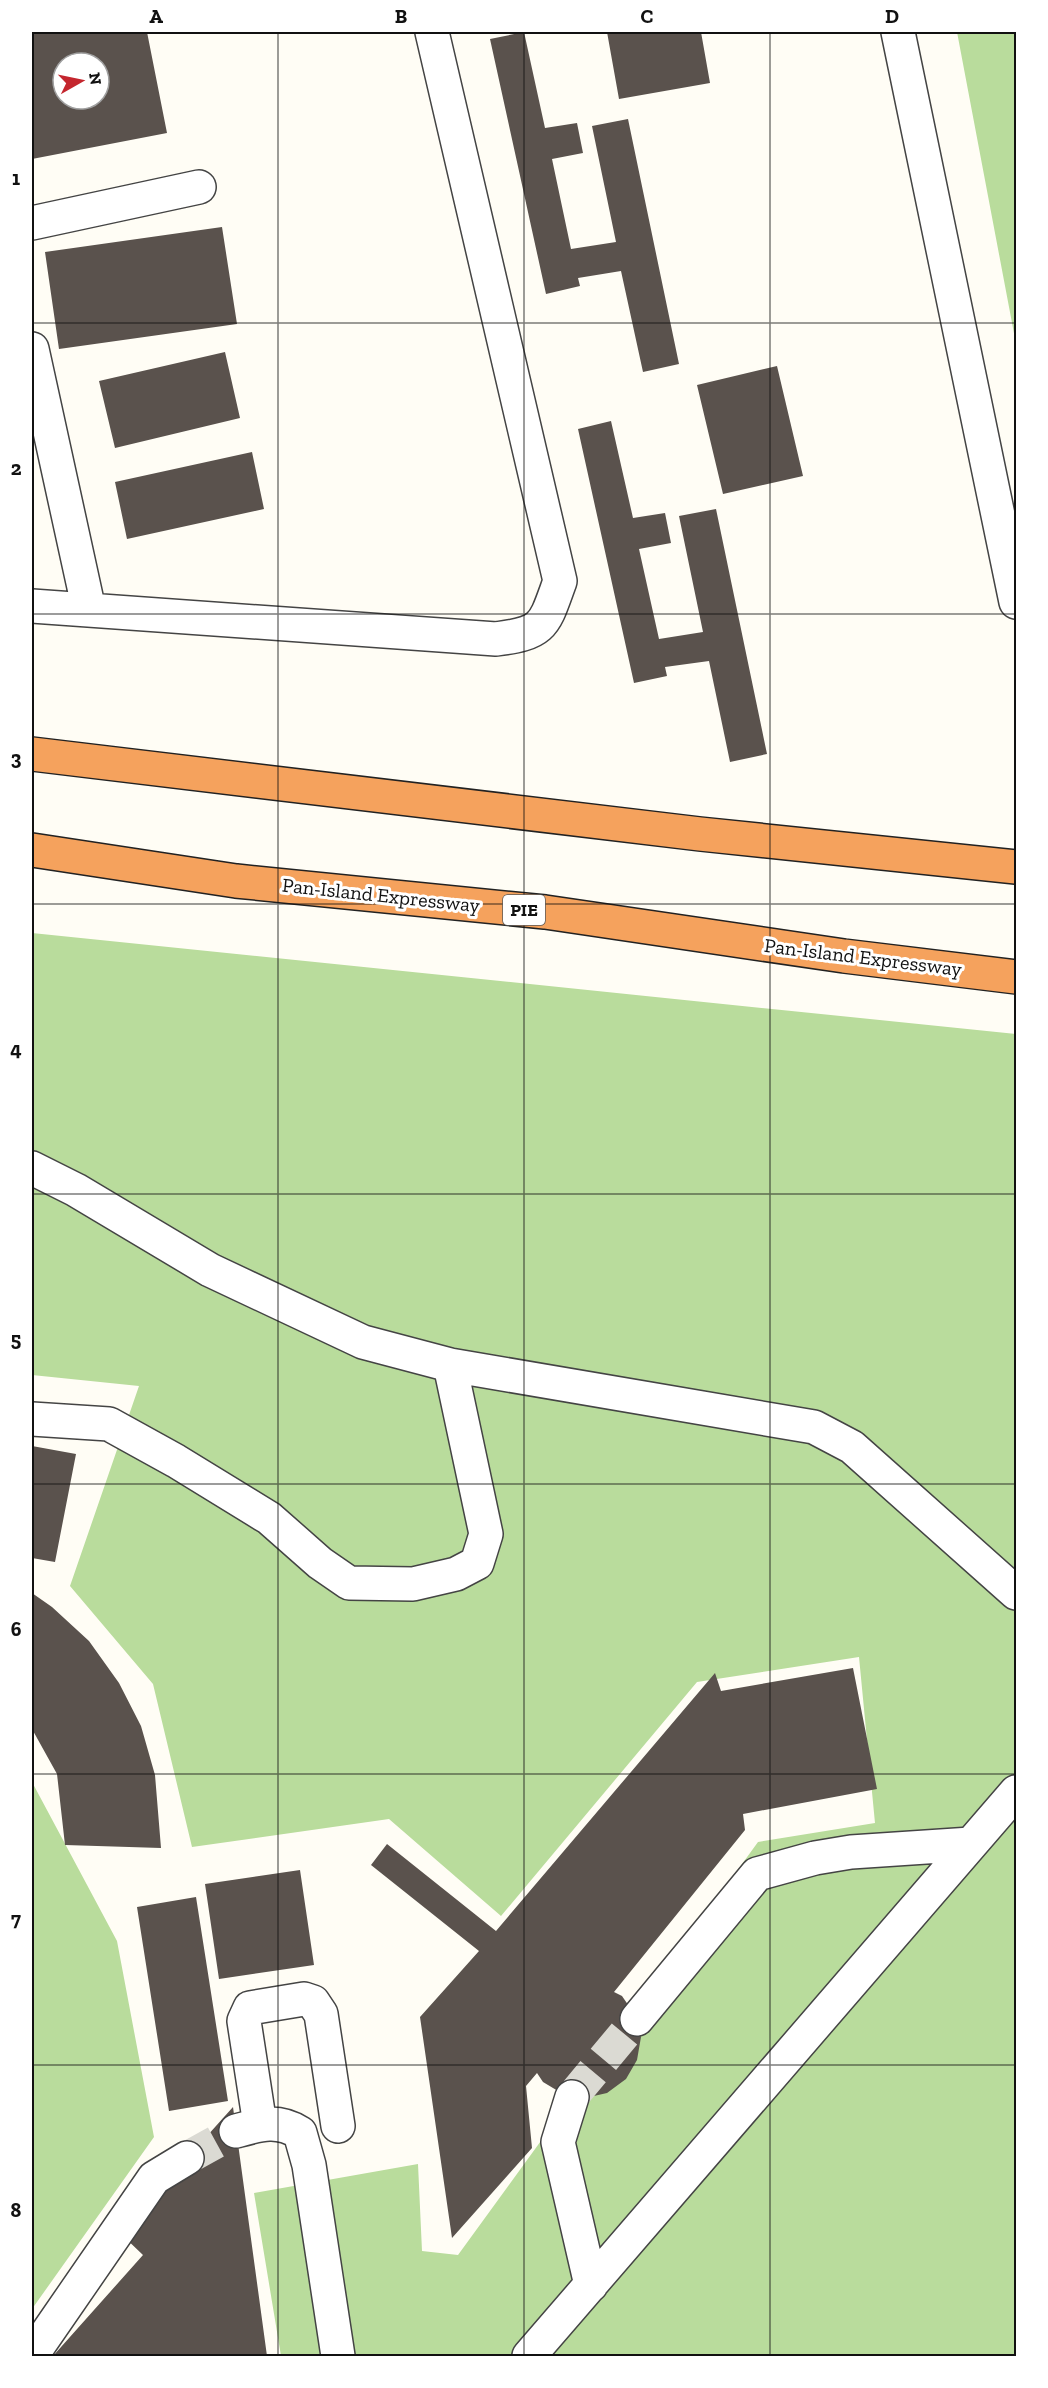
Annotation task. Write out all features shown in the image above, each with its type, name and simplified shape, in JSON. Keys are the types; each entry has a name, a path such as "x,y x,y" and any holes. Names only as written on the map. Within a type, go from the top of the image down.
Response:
{"highway":[{"path":"32,754 700,834 1017,867"},
{"name":"Pan-Island Expressway","path":"32,850 237,881 545,912 844,956 1017,977"}],"lane":[{"path":"32,606 496,639 526,635 546,620 560,581 432,32"},
{"path":"898,32 1016,602"},
{"path":"32,223 199,188"},
{"path":"32,348 89,610"},
{"path":"32,1168 76,1190 210,1270 363,1342 450,1365 814,1427 852,1447 1017,1593"},
{"path":"32,1419 109,1424 176,1461 269,1518 320,1563 349,1583 413,1584 456,1574 477,1563 486,1534 450,1365"},
{"path":"529,2356 1017,1792"},
{"path":"637,2019 758,1874 815,1858 851,1852 971,1844"},
{"path":"338,2126 321,2014 312,2001 304,1999 250,2008 246,2014 248,2128 287,2125 300,2133 309,2165 338,2356"},
{"path":"572,2097 558,2142 591,2285"},
{"path":"32,2355 154,2178 187,2158"}],"green space":[{"path":"957,32 1016,32 1016,344"},
{"path":"32,933 1016,1034 1016,2356 281,2356 254,2193 418,2164 422,2251 458,2255 758,1842 875,1823 859,1657 697,1682 501,1916 389,1819 192,1847 153,1684 70,1586 139,1386 32,1375"},
{"path":"32,1782 117,1941 154,2137 32,2309"}],"building":[{"path":"32,32 147,32 167,133 32,159"},
{"path":"524,32 545,128 577,123 583,153 552,159 571,249 616,242 592,126 628,119 679,364 643,372 621,271 578,278 580,286 546,294 490,39"},
{"path":"607,32 701,32 710,83 619,99"},
{"path":"222,227 237,324 59,349 45,252"},
{"path":"225,352 240,418 115,448 99,381"},
{"path":"777,366 803,476 723,494 697,385"},
{"path":"611,421 633,518 665,513 671,543 639,549 659,639 703,632 679,516 716,509 767,754 730,762 709,661 665,667 667,676 634,683 578,429"},
{"path":"252,452 264,509 127,539 115,482"},
{"path":"32,1446 76,1454 55,1562 32,1558"},
{"path":"32,1593 52,1607 89,1641 119,1683 141,1726 155,1775 161,1848 65,1845 57,1774 32,1729"},
{"path":"853,1668 877,1789 743,1814 745,1830 614,1992 622,1996 635,2015 641,2037 637,2060 626,2079 607,2093 585,2098 563,2094 543,2082 537,2073 526,2086 532,2148 452,2238 420,2017 479,1951 371,1865 387,1844 496,1931 715,1673 721,1691"},
{"path":"300,1870 314,1965 219,1979 205,1884"},
{"path":"196,1897 228,2101 169,2111 137,1907"},
{"path":"233,2107 267,2356 53,2356 143,2255 120,2233"}],"tunnel":[{"path":"572,2097 637,2019"},
{"path":"187,2158 236,2131"}]}
